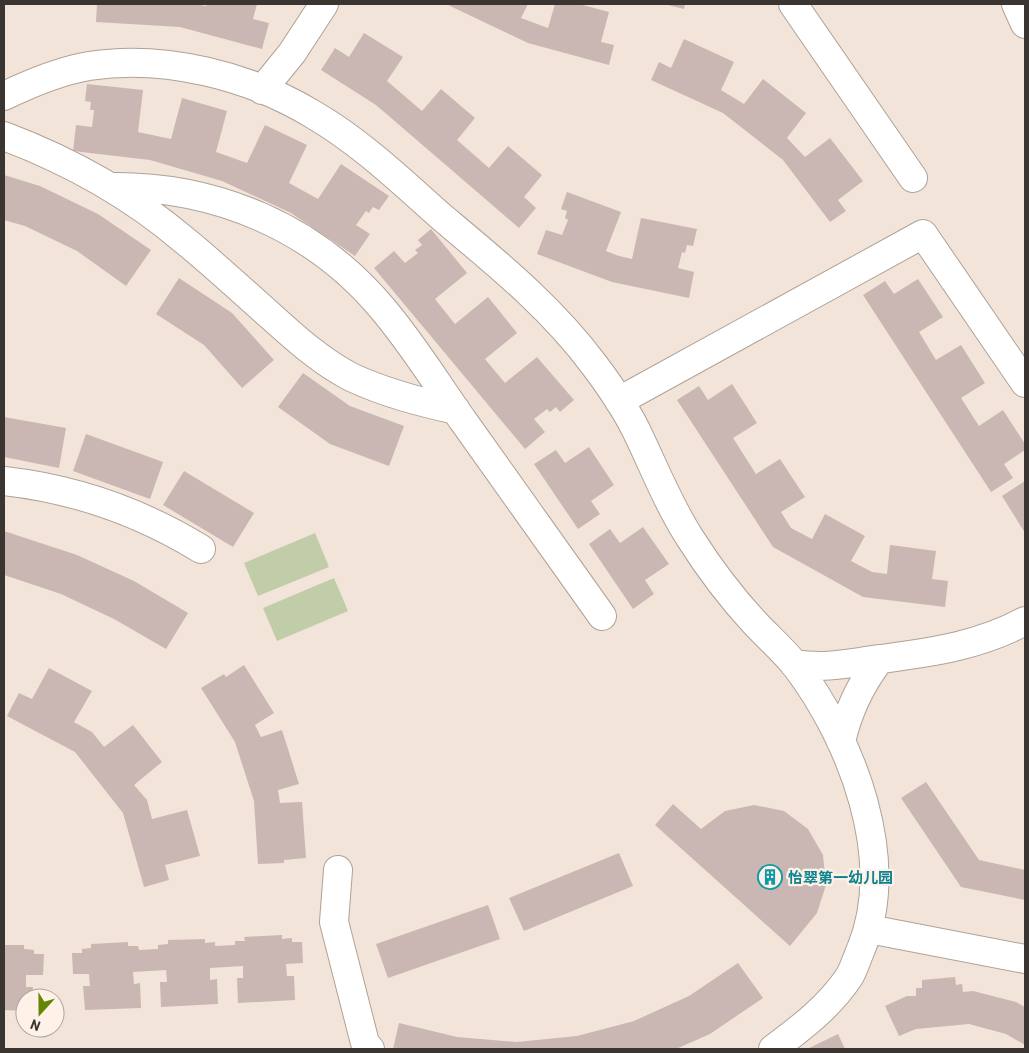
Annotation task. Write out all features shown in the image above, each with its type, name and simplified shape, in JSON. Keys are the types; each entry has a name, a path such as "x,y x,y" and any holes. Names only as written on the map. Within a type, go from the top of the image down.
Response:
{"main road":[{"path":"262,90 292,53 324,4"},
{"path":"793,4 912,178"},
{"path":"1016,4 1025,24"},
{"path":"4,96 31,83 61,73 91,66 124,64 190,69 223,76 262,90 314,115 342,133 517,280 571,335 619,401 636,430 666,496 703,559 733,598 794,664 819,700 841,742 856,781 870,838 875,885 869,929 850,976 815,1018 773,1049"},
{"path":"4,136 40,150 112,187 184,239 303,346 350,376 402,398 456,410"},
{"path":"112,187 166,190 213,199 259,215 314,245 362,285 383,309 602,616"},
{"path":"619,401 923,234 1025,383"},
{"path":"4,481 61,490 120,507 175,533 201,549"},
{"path":"794,664 837,666 915,656 950,649 984,639 1025,621"},
{"path":"841,742 854,699 880,659"},
{"path":"338,870 334,922 365,1043 370,1049"},
{"path":"869,929 1025,959"}],"green space":[{"path":"315,533 329,567 258,596 244,563"},
{"path":"334,578 348,611 277,641 263,608"}],"building":[{"path":"97,4 196,4 206,6 207,4 257,4 253,19 269,23 262,49 180,27 96,22"},
{"path":"446,4 528,4 521,18 548,28 555,4 579,4 609,12 601,42 614,45 609,65 528,43"},
{"path":"664,4 685,4 684,9"},
{"path":"364,33 403,57 387,81 422,111 441,89 475,118 457,140 489,168 508,146 542,175 524,197 536,208 519,228 376,105 321,70 335,48 349,57"},
{"path":"684,39 734,62 721,90 744,104 763,79 806,113 787,138 805,157 830,138 863,181 838,200 846,211 830,222 783,160 723,113 651,80 659,62 671,68"},
{"path":"87,84 143,90 138,132 171,139 182,98 227,111 216,152 247,163 265,125 307,145 289,183 318,199 341,164 389,196 379,210 373,207 369,213 366,211 356,225 370,234 355,256 291,213 222,181 150,160 73,151 76,125 92,127 94,110 90,110 91,102 85,101"},
{"path":"4,175 40,186 98,214 151,250 126,286 77,251 25,226 4,220"},
{"path":"567,192 621,212 606,251 619,256 632,259 641,218 697,229 693,246 687,245 685,253 682,252 678,268 694,272 689,298 612,282 537,254 546,230 562,235 568,220 565,218 567,211 561,209"},
{"path":"431,229 467,273 435,299 455,324 488,297 517,333 485,359 505,383 537,357 574,400 560,412 556,407 550,412 547,409 534,419 545,432 525,449 374,268 394,251 405,263 418,253 415,250 422,245 418,240"},
{"path":"179,278 232,313 274,360 242,388 204,345 156,314"},
{"path":"918,279 943,317 919,332 936,360 961,345 985,383 961,398 979,426 1003,410 1025,444 1025,450 1004,464 1013,478 991,492 863,295 885,281 894,294"},
{"path":"303,373 350,406 404,426 389,466 330,444 278,407"},
{"path":"732,384 757,423 733,438 756,474 780,459 805,497 781,512 791,528 812,539 825,514 865,536 851,561 872,572 887,574 890,545 936,551 932,579 948,581 945,607 863,597 773,547 677,400 699,386 708,400"},
{"path":"4,417 66,428 59,468 4,457"},
{"path":"86,434 163,462 150,499 73,471"},
{"path":"589,447 614,485 591,501 600,514 578,529 534,464 556,450 565,463"},
{"path":"184,471 254,513 233,547 163,505"},
{"path":"1025,481 1025,533 1002,496"},
{"path":"643,527 669,564 645,580 654,594 633,609 589,544 610,529 620,543"},
{"path":"4,531 77,555 134,581 188,613 166,649 114,619 61,594 4,575"},
{"path":"244,665 274,713 255,725 261,737 282,730 299,784 278,790 280,803 302,802 306,858 284,860 284,863 258,864 254,801 235,742 201,688 224,674 226,677"},
{"path":"49,668 92,691 74,722 92,732 104,747 133,725 162,762 134,785 147,800 152,819 187,810 200,856 165,865 169,880 144,887 123,813 75,752 7,716 19,693 32,699"},
{"path":"926,782 979,860 1025,870 1025,900 961,887 901,798"},
{"name":"怡翠第一幼儿园","path":"673,804 701,829 725,811 754,805 784,811 808,829 823,855 826,885 817,913 790,946 655,825"},
{"path":"619,853 633,886 524,931 509,898"},
{"path":"488,905 500,939 388,978 376,944"},
{"path":"282,935 282,939 292,938 292,942 302,942 303,963 286,964 287,976 294,976 295,1000 238,1003 237,978 243,978 243,966 210,968 210,980 217,979 218,1004 161,1007 160,982 167,982 166,970 133,972 134,984 140,983 141,1008 85,1010 83,986 90,986 89,974 73,974 72,953 82,953 82,949 91,948 91,944 128,942 128,946 138,946 139,950 158,949 158,945 168,944 168,940 205,939 205,943 215,942 215,946 235,945 235,941 245,941 244,937"},
{"path":"4,945 24,945 24,949 34,950 34,954 44,954 43,975 26,975 26,987 33,988 15,988 15,1011 4,1010"},
{"path":"738,963 763,998 710,1034 676,1049 393,1049 399,1023 457,1037 517,1042 577,1036 634,1021 689,996"},
{"path":"955,977 956,985 962,984 963,992 973,991 1016,1002 1025,1007 1025,1045 1006,1034 969,1024 916,1029 899,1036 885,1006 907,996 916,996 916,988 922,988 922,980"},
{"path":"838,1034 845,1049 807,1049"}],"place":[{"name":"怡翠第一幼儿园","path":"770,877"}]}
